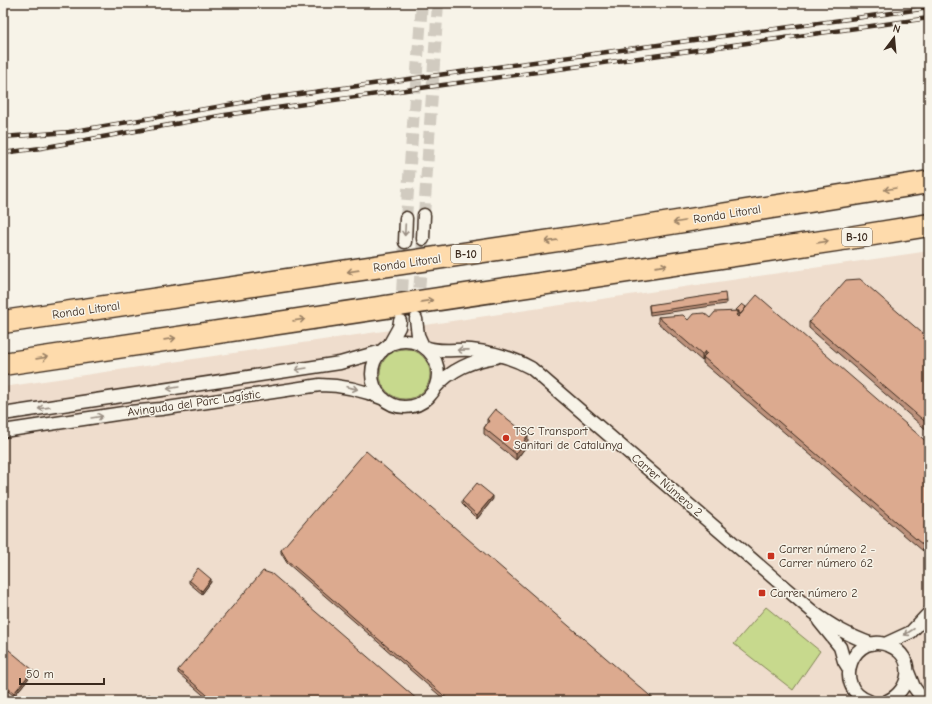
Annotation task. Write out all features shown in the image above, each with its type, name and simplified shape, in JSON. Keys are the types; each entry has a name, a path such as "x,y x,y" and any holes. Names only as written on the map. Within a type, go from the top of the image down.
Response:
{"highway":[{"name":"Ronda Litoral","path":"3,322 626,230 929,182"},
{"name":"B-10","path":"3,364 929,225"}],"street":[{"path":"423,240 424,215"},
{"path":"405,242 406,218"},
{"path":"416,319 418,335 424,346 434,358 438,368 438,378 435,388"},
{"path":"400,321 385,349 376,360 373,375 377,391 384,399 392,404 412,406 422,403 445,378 464,366 483,358 501,356"},
{"path":"385,349 400,342 410,341 424,346"},
{"name":"Carrer Número 2","path":"424,346 437,351 470,350 501,356 510,358 531,368 813,612 828,623 851,636 872,644"},
{"name":"Avinguda del Parc Logístic","path":"3,414 340,363 385,349"},
{"name":"Avinguda del Parc Logístic","path":"3,431 320,385 346,386 384,399"},
{"name":"Carrer Número 2","path":"813,612 840,647 844,661 849,669 849,678 855,691 869,701"},
{"path":"849,669 852,658 862,648 872,644 885,644 911,632 929,613"},
{"path":"885,644 902,655 906,661 908,672 914,687 924,701"},
{"path":"889,701 898,695 903,689 908,672"}],"shaded area":[{"path":"929,251 929,701 3,701 3,387"}],"green space":[{"path":"405,349 414,351 423,356 428,365 430,374 428,383 423,392 414,397 405,399 396,397 387,392 382,383 380,374 382,365 387,356 396,351"},
{"path":"766,607 820,651 793,690 734,644"}],"building":[{"path":"860,279 929,339 929,425 809,322 846,280"},
{"path":"725,293 726,301 650,312 649,305"},
{"path":"757,295 929,444 929,538 923,545 703,357 707,353 705,351 702,355 658,317 683,315 688,320 693,314 704,313 710,318 715,312 739,311 736,315 738,317"},
{"path":"742,304 746,307 741,314 736,310"},
{"name":"TSC Transport Sanitari de Catalunya","path":"495,409 528,435 524,441 525,442 516,454 484,428 489,421 487,419"},
{"path":"366,451 656,701 450,701 287,560 281,550"},
{"path":"477,483 493,496 477,515 462,501"},
{"path":"198,568 211,579 202,591 189,580"},
{"path":"263,571 272,574 419,701 214,701 178,670"},
{"path":"3,645 33,670 14,693 3,684"},
{"path":"149,694 157,701 143,701"},
{"path":"163,695 169,701 158,701"}],"tunnel":[{"path":"406,218 422,3"},
{"path":"424,215 438,3"},
{"path":"418,306 423,239"},
{"path":"401,309 405,242"}],"railway":[{"path":"3,137 69,132 270,98 929,8"},
{"path":"3,153 41,148 225,115 929,18"}],"place":[{"name":"TSC Transport Sanitari de Catalunya","path":"506,438"},
{"name":"Carrer número 2 - Carrer número 62","path":"771,556"},
{"name":"Carrer número 2","path":"762,593"}]}
